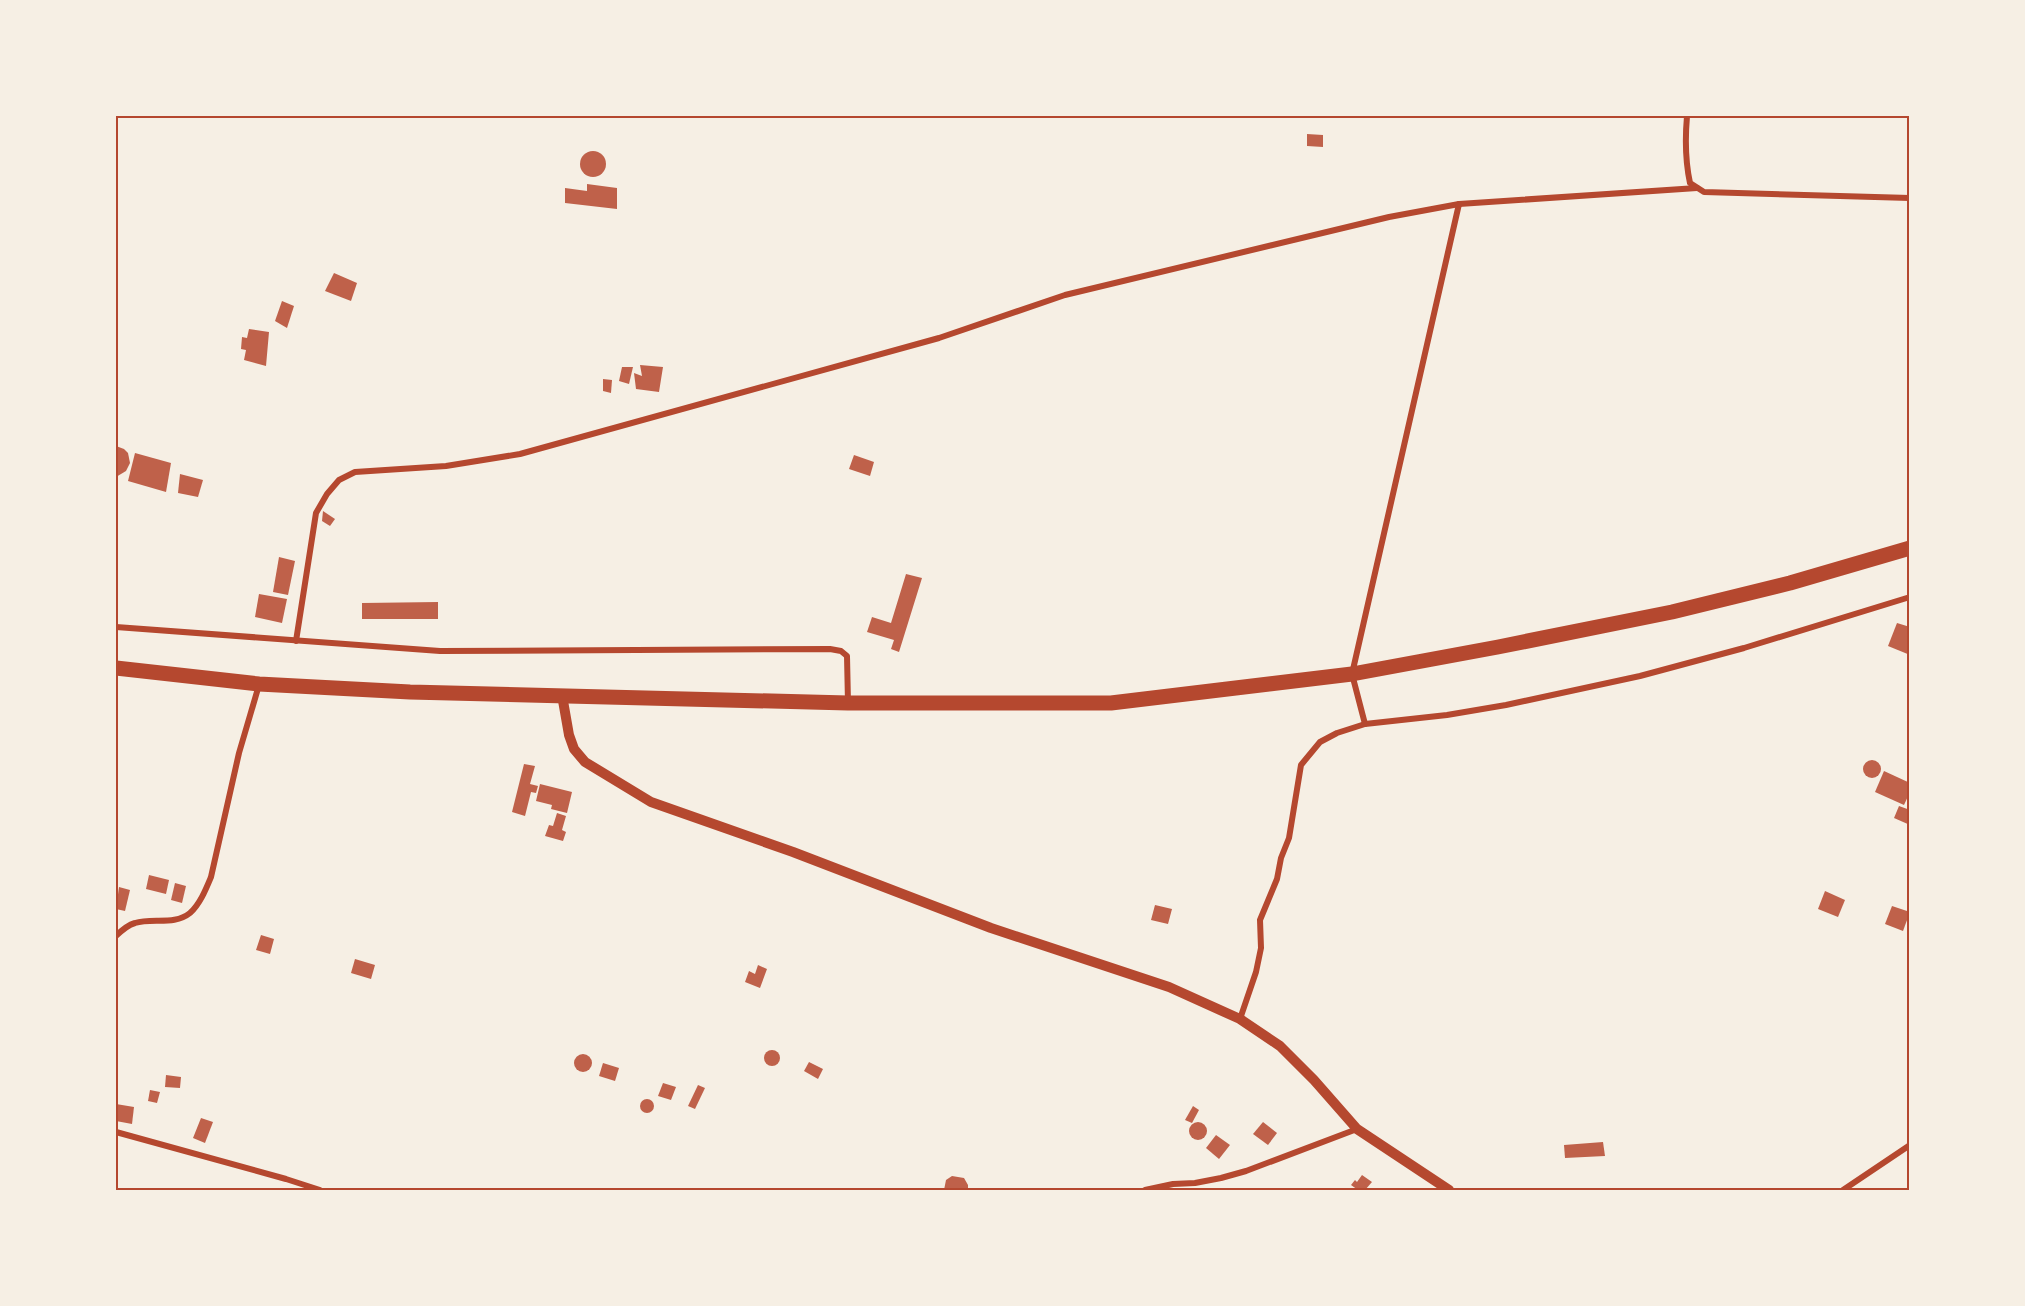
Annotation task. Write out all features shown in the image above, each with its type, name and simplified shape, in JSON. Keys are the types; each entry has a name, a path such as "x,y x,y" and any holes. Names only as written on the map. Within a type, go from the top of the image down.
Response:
{"highway":[{"path":"116,668 259,684 410,692 848,702 1111,703 1352,675 1510,645 1672,612 1909,551"}],"street":[{"path":"1687,116 1685,160 1690,183 1696,189"},
{"path":"296,641 316,513 327,494 339,480 355,472 446,466 520,454 906,347 1065,295 1389,217 1460,204 1696,189 1726,194 1764,193 1910,198"},
{"path":"1365,724 1352,675 1460,204"},
{"path":"1240,1019 1256,972 1261,948 1260,920 1277,879 1281,858 1289,838 1301,765 1320,742 1337,732 1365,724 1447,715 1506,705 1640,676 1744,648 1910,597"},
{"path":"116,627 440,651 830,649 841,651 847,657 848,702"},
{"path":"116,936 135,922 165,921 184,917 192,911 203,894 211,877 239,753 259,684"},
{"path":"562,695 569,735 574,748 585,762 651,802 793,852 991,928 1169,987 1240,1019 1280,1046 1314,1080 1357,1129 1449,1191"},
{"path":"1145,1191 1173,1184 1221,1178 1246,1171 1357,1129"},
{"path":"116,1132 286,1179 321,1191"},
{"path":"1843,1191 1910,1145"}],"building":[{"path":"1307,134 1323,135 1323,147 1307,146"},
{"path":"593,151 602,155 606,164 602,173 593,177 584,173 580,164 584,155"},
{"path":"587,184 617,188 617,209 565,203 565,188 587,191"},
{"path":"334,273 357,283 351,301 325,291"},
{"path":"282,301 294,306 287,328 275,321"},
{"path":"249,329 269,332 266,366 244,360 246,350 241,349 242,337 247,338"},
{"path":"640,365 663,367 659,392 636,389 634,373 642,376"},
{"path":"622,367 633,367 629,384 619,381"},
{"path":"603,379 612,380 611,393 603,391"},
{"path":"116,446 128,453 130,463 126,471 116,477"},
{"path":"135,453 171,463 166,492 128,481"},
{"path":"854,455 874,462 870,476 849,469"},
{"path":"180,474 203,480 198,497 178,493"},
{"path":"323,511 335,519 330,526 322,521"},
{"path":"279,557 295,561 288,595 273,592"},
{"path":"906,574 922,578 899,652 891,649 894,640 867,632 872,617 891,623"},
{"path":"259,594 287,599 282,623 255,617"},
{"path":"438,602 438,619 362,619 362,603"},
{"path":"1897,623 1910,627 1910,655 1888,646"},
{"path":"1872,760 1878,763 1881,769 1878,775 1872,778 1866,775 1863,769 1866,763"},
{"path":"524,764 535,766 530,784 538,786 536,793 531,792 525,816 512,812"},
{"path":"1884,771 1910,783 1910,792 1904,805 1875,792"},
{"path":"540,784 572,792 567,813 551,809 552,805 536,801"},
{"path":"1899,806 1910,810 1910,825 1894,818"},
{"path":"557,813 566,816 562,830 566,832 563,841 545,836 549,825 553,826"},
{"path":"149,875 169,880 166,894 146,889"},
{"path":"175,883 186,886 182,903 171,900"},
{"path":"119,887 130,890 125,911 116,909"},
{"path":"1825,891 1845,900 1838,917 1818,909"},
{"path":"1155,905 1172,909 1168,924 1151,920"},
{"path":"1892,906 1910,912 1903,931 1885,924"},
{"path":"261,935 274,939 270,954 256,950"},
{"path":"355,959 375,965 371,979 351,973"},
{"path":"758,965 767,969 760,988 745,982 749,971 755,974"},
{"path":"772,1050 778,1052 780,1058 778,1064 772,1066 766,1064 764,1058 766,1052"},
{"path":"579,1054 587,1054 592,1059 590,1070 579,1072 574,1067 574,1059"},
{"path":"809,1062 823,1069 818,1079 804,1071"},
{"path":"603,1063 619,1068 615,1081 599,1076"},
{"path":"166,1075 181,1077 180,1088 165,1087"},
{"path":"663,1083 676,1087 671,1100 658,1096"},
{"path":"698,1085 705,1088 695,1109 688,1106"},
{"path":"150,1090 160,1092 157,1103 148,1101"},
{"path":"647,1099 652,1101 654,1106 652,1111 647,1113 642,1111 640,1106 642,1101"},
{"path":"116,1104 134,1107 132,1124 116,1121"},
{"path":"1193,1106 1199,1110 1192,1123 1185,1120"},
{"path":"201,1118 213,1122 205,1143 193,1138"},
{"path":"1194,1122 1202,1122 1207,1127 1205,1138 1194,1140 1189,1135 1189,1127"},
{"path":"1263,1122 1277,1133 1268,1145 1253,1134"},
{"path":"1216,1135 1230,1145 1219,1159 1206,1148"},
{"path":"1603,1142 1605,1156 1565,1158 1564,1145"},
{"path":"1362,1175 1372,1182 1365,1190 1358,1190 1351,1185 1355,1180 1357,1182"},
{"path":"952,1176 964,1178 968,1190 944,1190 946,1180"}]}
